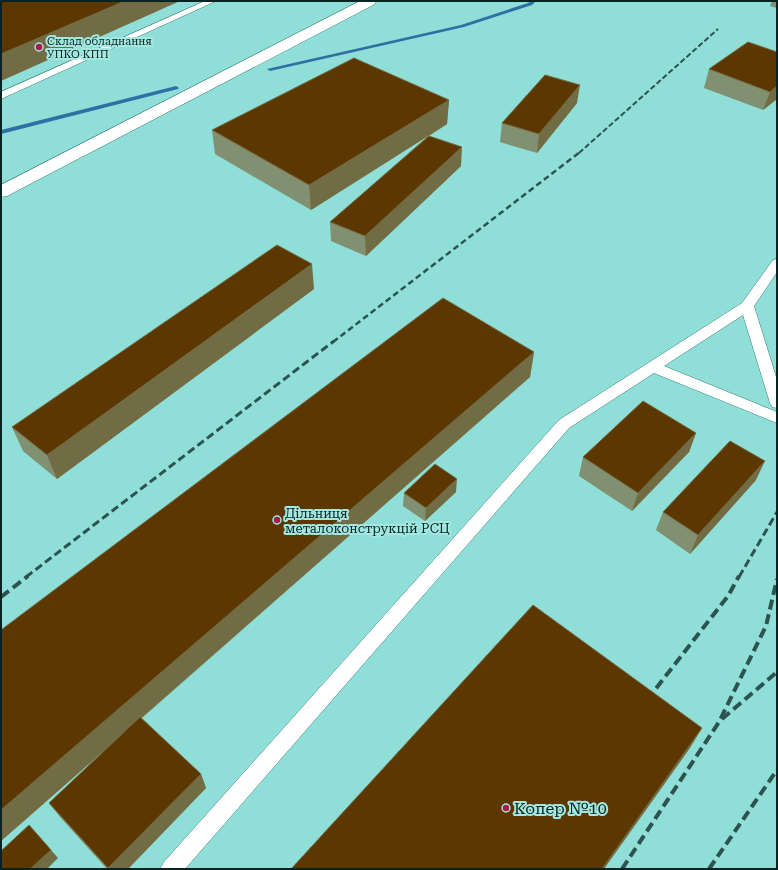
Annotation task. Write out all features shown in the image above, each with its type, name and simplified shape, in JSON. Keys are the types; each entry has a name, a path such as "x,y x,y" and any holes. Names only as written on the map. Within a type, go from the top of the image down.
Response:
{"street":[{"path":"1,192 370,1"}],"lane":[{"path":"1,96 212,1"},
{"path":"171,869 564,424 747,306 777,264"},
{"path":"747,306 777,403"},
{"path":"653,367 777,418"}],"shaded area":[{"path":"1,1 777,1 777,869 1,869"}],"building":[{"path":"1,1 125,1 1,54"},
{"path":"748,42 777,52 777,86 770,92 709,69"},
{"path":"354,58 449,100 309,185 212,130"},
{"path":"545,75 580,85 539,134 502,123"},
{"path":"429,136 462,147 365,236 330,222"},
{"path":"277,245 312,264 47,455 12,427"},
{"name":"Дільниця металоконструкцій РСЦ","path":"443,298 534,352 1,810 1,630"},
{"path":"643,401 696,433 638,493 583,457"},
{"path":"730,441 765,461 698,535 663,512"},
{"path":"435,464 457,479 426,508 404,493"},
{"name":"Копер №10","path":"533,605 702,728 602,869 291,869"},
{"path":"140,717 201,774 108,868 49,803"},
{"path":"29,825 51,850 30,869 2,869 1,851"}],"waterway":[{"path":"270,69 462,26 530,4 534,1"},
{"path":"1,132 176,88"}],"railway":[{"path":"579,153 718,29"},
{"path":"333,342 580,152"},
{"path":"26,577 334,341"},
{"path":"739,577 777,512"},
{"path":"1,597 28,576"},
{"path":"647,700 728,596 739,576"},
{"path":"622,869 719,722 766,626 777,579"},
{"path":"722,719 777,672"},
{"path":"709,869 777,770"}],"place":[{"name":"Склад обладнання УПКО КПП","path":"39,47"},
{"name":"Дільниця металоконструкцій РСЦ","path":"277,520"},
{"name":"Копер №10","path":"506,808"}]}
